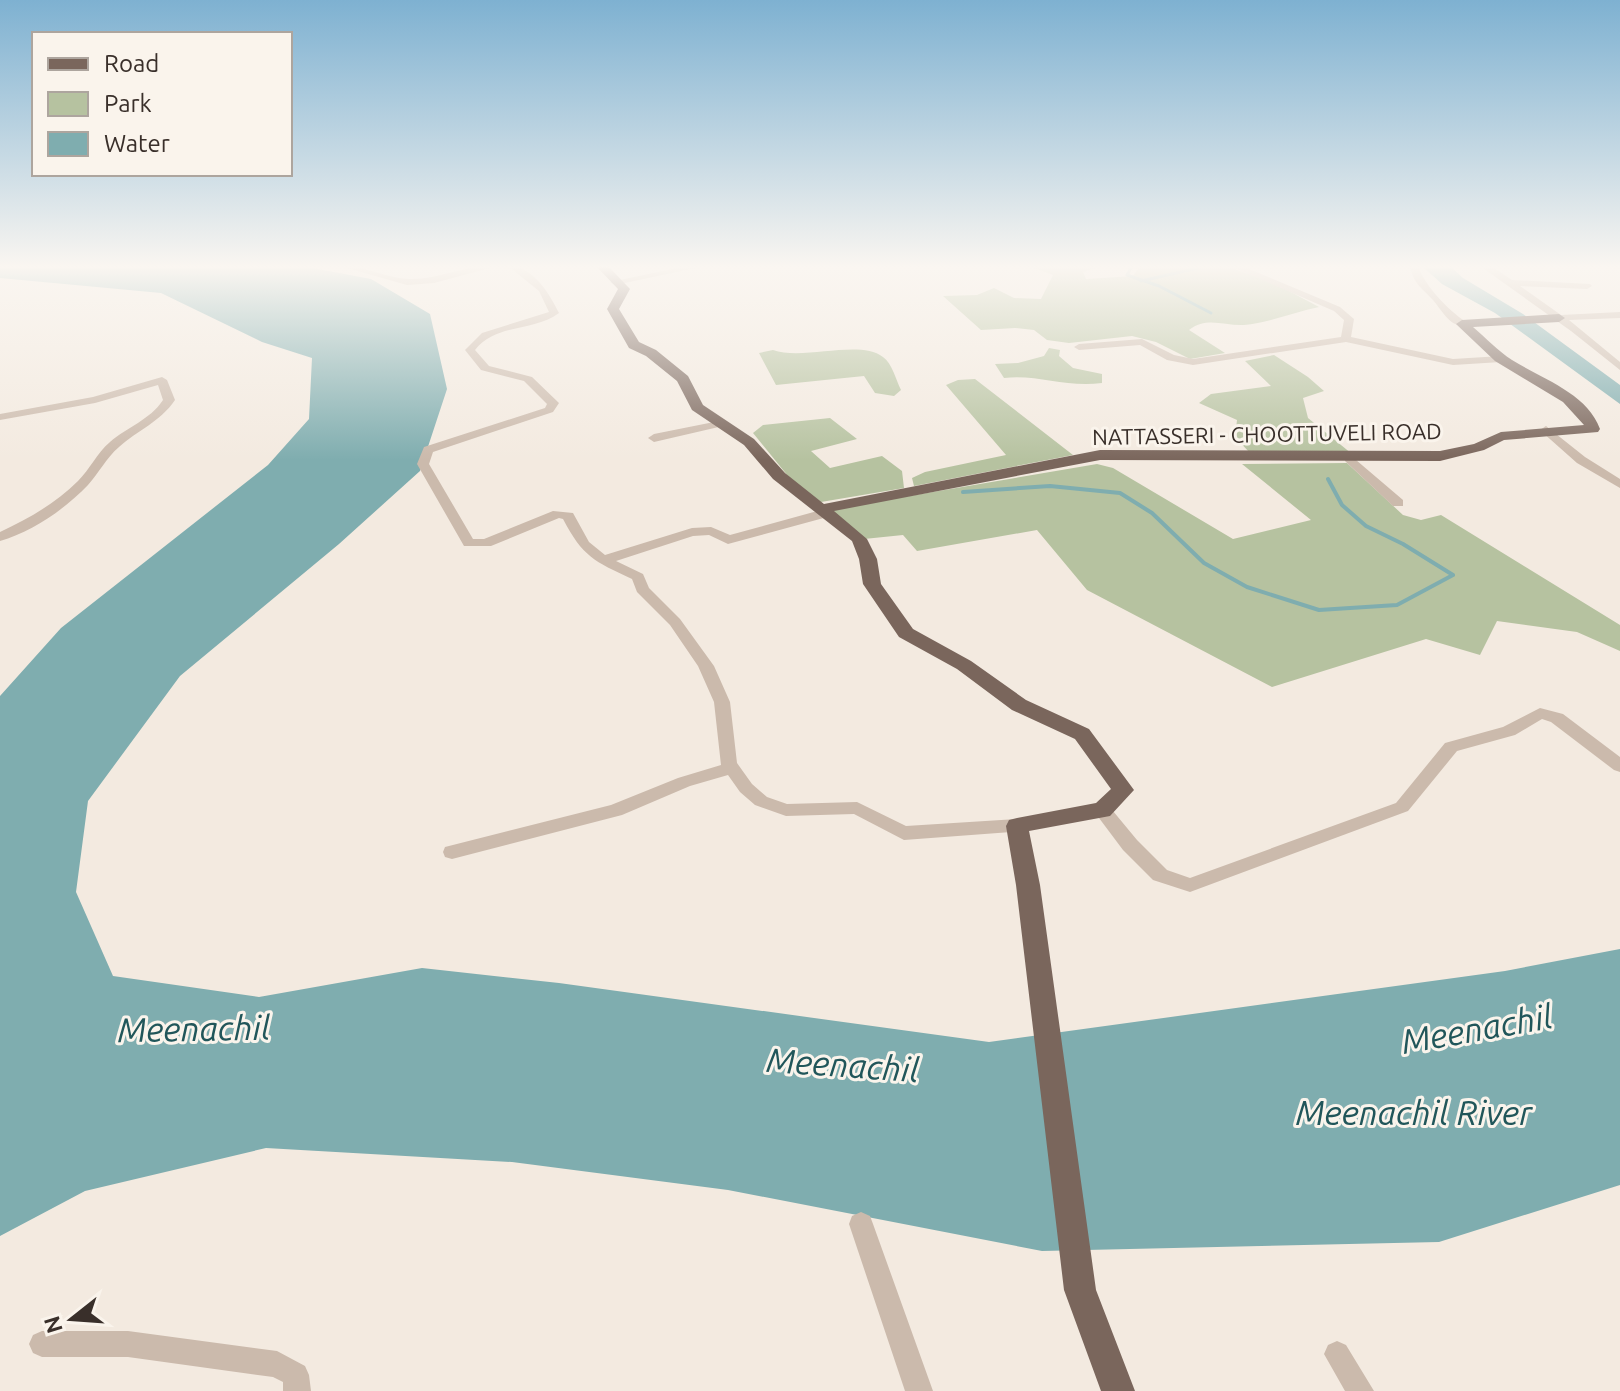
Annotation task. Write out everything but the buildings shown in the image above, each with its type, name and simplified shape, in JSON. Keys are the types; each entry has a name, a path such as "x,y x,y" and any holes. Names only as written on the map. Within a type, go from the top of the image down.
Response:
{"main road":[{"path":"626,331 634,345 651,353 683,379 697,407 749,442 779,476 859,539 868,559 872,584 906,633 964,665 1019,705 1082,734 1123,790 1102,810 1017,826 1080,1290 1118,1391"},
{"name":"NATTASSERI - CHOOTTUVELI ROAD","path":"823,511 1100,455 1440,456 1479,447 1501,436 1546,430 1593,429 1593,423 1568,399 1501,359 1470,331"}],"street":[{"path":"499,331 475,341 470,350 485,368 528,379 553,403 549,410 496,429 451,439 428,450 423,464 469,543 486,543 558,514 568,516 583,544 604,560 638,577 642,589 675,622 706,666 722,702 725,738 732,768 746,788 761,801 786,810 857,808 904,833 1017,826"},
{"path":"1346,339 1347,331"},
{"path":"1575,331 1620,367"},
{"path":"1079,347 1142,342 1171,358 1193,362 1346,339 1453,362 1501,359"},
{"path":"0,417 95,400 162,380 169,400 161,415 137,427 112,446 83,483 42,518 0,537"},
{"path":"654,438 719,424"},
{"path":"1546,430 1581,460 1620,484"},
{"path":"1349,458 1398,503"},
{"path":"604,560 692,532 711,531 728,540 823,511"},
{"path":"1102,810 1130,845 1160,875 1190,885 1402,807 1451,747 1509,731 1540,713 1557,718 1620,766"},
{"path":"452,852 616,810 644,797 732,768"},
{"path":"861,1224 919,1391"},
{"path":"42,1344 128,1344 277,1364 296,1375 297,1391"},
{"path":"1337,1354 1360,1391"}],"green space":[{"path":"1035,331 1190,331 1225,353 1190,359 1156,342 1132,336 1069,343 1047,340"},
{"path":"1049,348 1060,350 1059,356 1073,368 1102,374 1102,383 1004,378 995,364 1018,363 1044,356"},
{"path":"773,350 785,353 873,352 889,363 901,390 894,396 875,393 864,376 776,385 759,353"},
{"path":"1274,355 1324,391 1303,398 1308,418 1352,454 1250,453 1235,437 1237,420 1199,403 1211,394 1271,386 1245,361"},
{"path":"975,379 1073,455 914,486 912,478 925,472 1006,455 946,385 958,380"},
{"path":"830,418 857,439 811,451 830,468 882,456 902,471 904,488 821,502 792,481 753,433 763,425"},
{"path":"1347,463 1403,515 1421,520 1441,515 1620,625 1620,651 1577,632 1497,621 1480,655 1426,639 1272,687 1087,590 1037,530 917,551 903,535 864,539 832,514 833,509 1097,464 1113,468 1233,539 1311,520 1242,464"}],"water":[{"name":"Meenachil River","path":"239,331 434,331 447,389 420,471 339,544 180,676 88,801 76,892 113,976 259,997 422,968 559,983 989,1042 1505,971 1620,949 1620,1185 1439,1242 1042,1251 728,1190 512,1162 266,1148 85,1191 0,1236 0,696 61,628 268,465 309,419 312,358 262,342"},
{"path":"1520,331 1546,331 1620,385 1620,404"}],"waterway":[{"path":"963,492 1050,486 1120,493 1152,513 1204,563 1247,587 1319,610 1397,605 1453,575 1403,544 1366,526 1342,505 1328,479"}],"water label":[{"name":"Meenachil","path":"194,1029"},
{"name":"Meenachil","path":"1477,1029"},
{"name":"Meenachil","path":"843,1065"}]}
